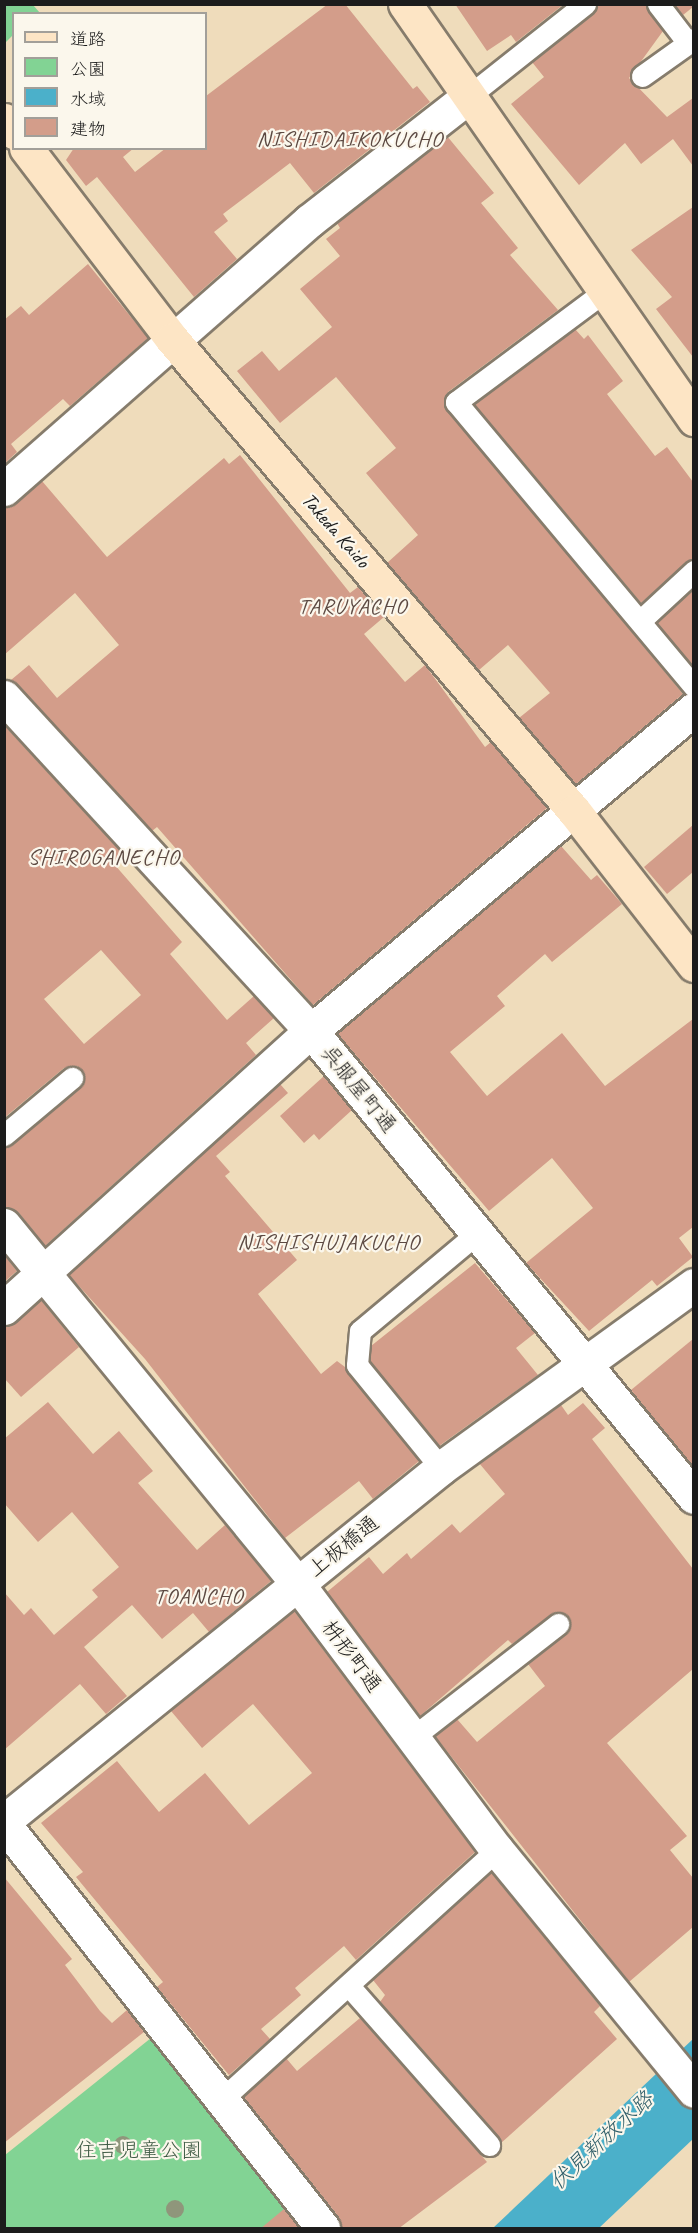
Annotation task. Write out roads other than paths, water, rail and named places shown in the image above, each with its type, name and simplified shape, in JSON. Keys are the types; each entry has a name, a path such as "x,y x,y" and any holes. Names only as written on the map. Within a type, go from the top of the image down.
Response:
{"main road":[{"path":"405,4 605,291 690,405"},
{"name":"Takeda Kaido","path":"28,150 172,339 574,811 693,965"}],"street":[{"path":"4,489 309,221 470,95"},
{"name":"呉服屋町通","path":"4,697 311,1031 693,1497"},
{"path":"4,1308 46,1273 311,1031 693,709"},
{"name":"枡形町通","path":"4,1226 46,1273 297,1583 497,1850 693,2091"},
{"name":"上板橋通","path":"4,1823 441,1467 693,1286"},
{"path":"4,1823 322,2229"}],"lane":[{"path":"470,95 585,4"},
{"path":"642,76 691,41 658,4"},
{"path":"605,291 456,402 693,687"},
{"path":"640,621 693,571"},
{"path":"4,1135 72,1078"},
{"path":"441,1467 357,1365 360,1331 477,1233"},
{"path":"413,1737 558,1624"},
{"path":"221,2100 497,1850"},
{"path":"349,1986 489,2145"}],"water":[{"name":"伏見新放水路","path":"693,2039 693,2139 599,2228 493,2228"}],"district":[{"name":"NISHIDAIKOKUCHO","path":"350,140"},
{"name":"TARUYACHO","path":"353,607"},
{"name":"SHIROGANECHO","path":"104,858"},
{"name":"NISHISHUJAKUCHO","path":"329,1243"},
{"name":"TOANCHO","path":"199,1597"}],"park label":[{"name":"住吉児童公園","path":"139,2150"}]}
